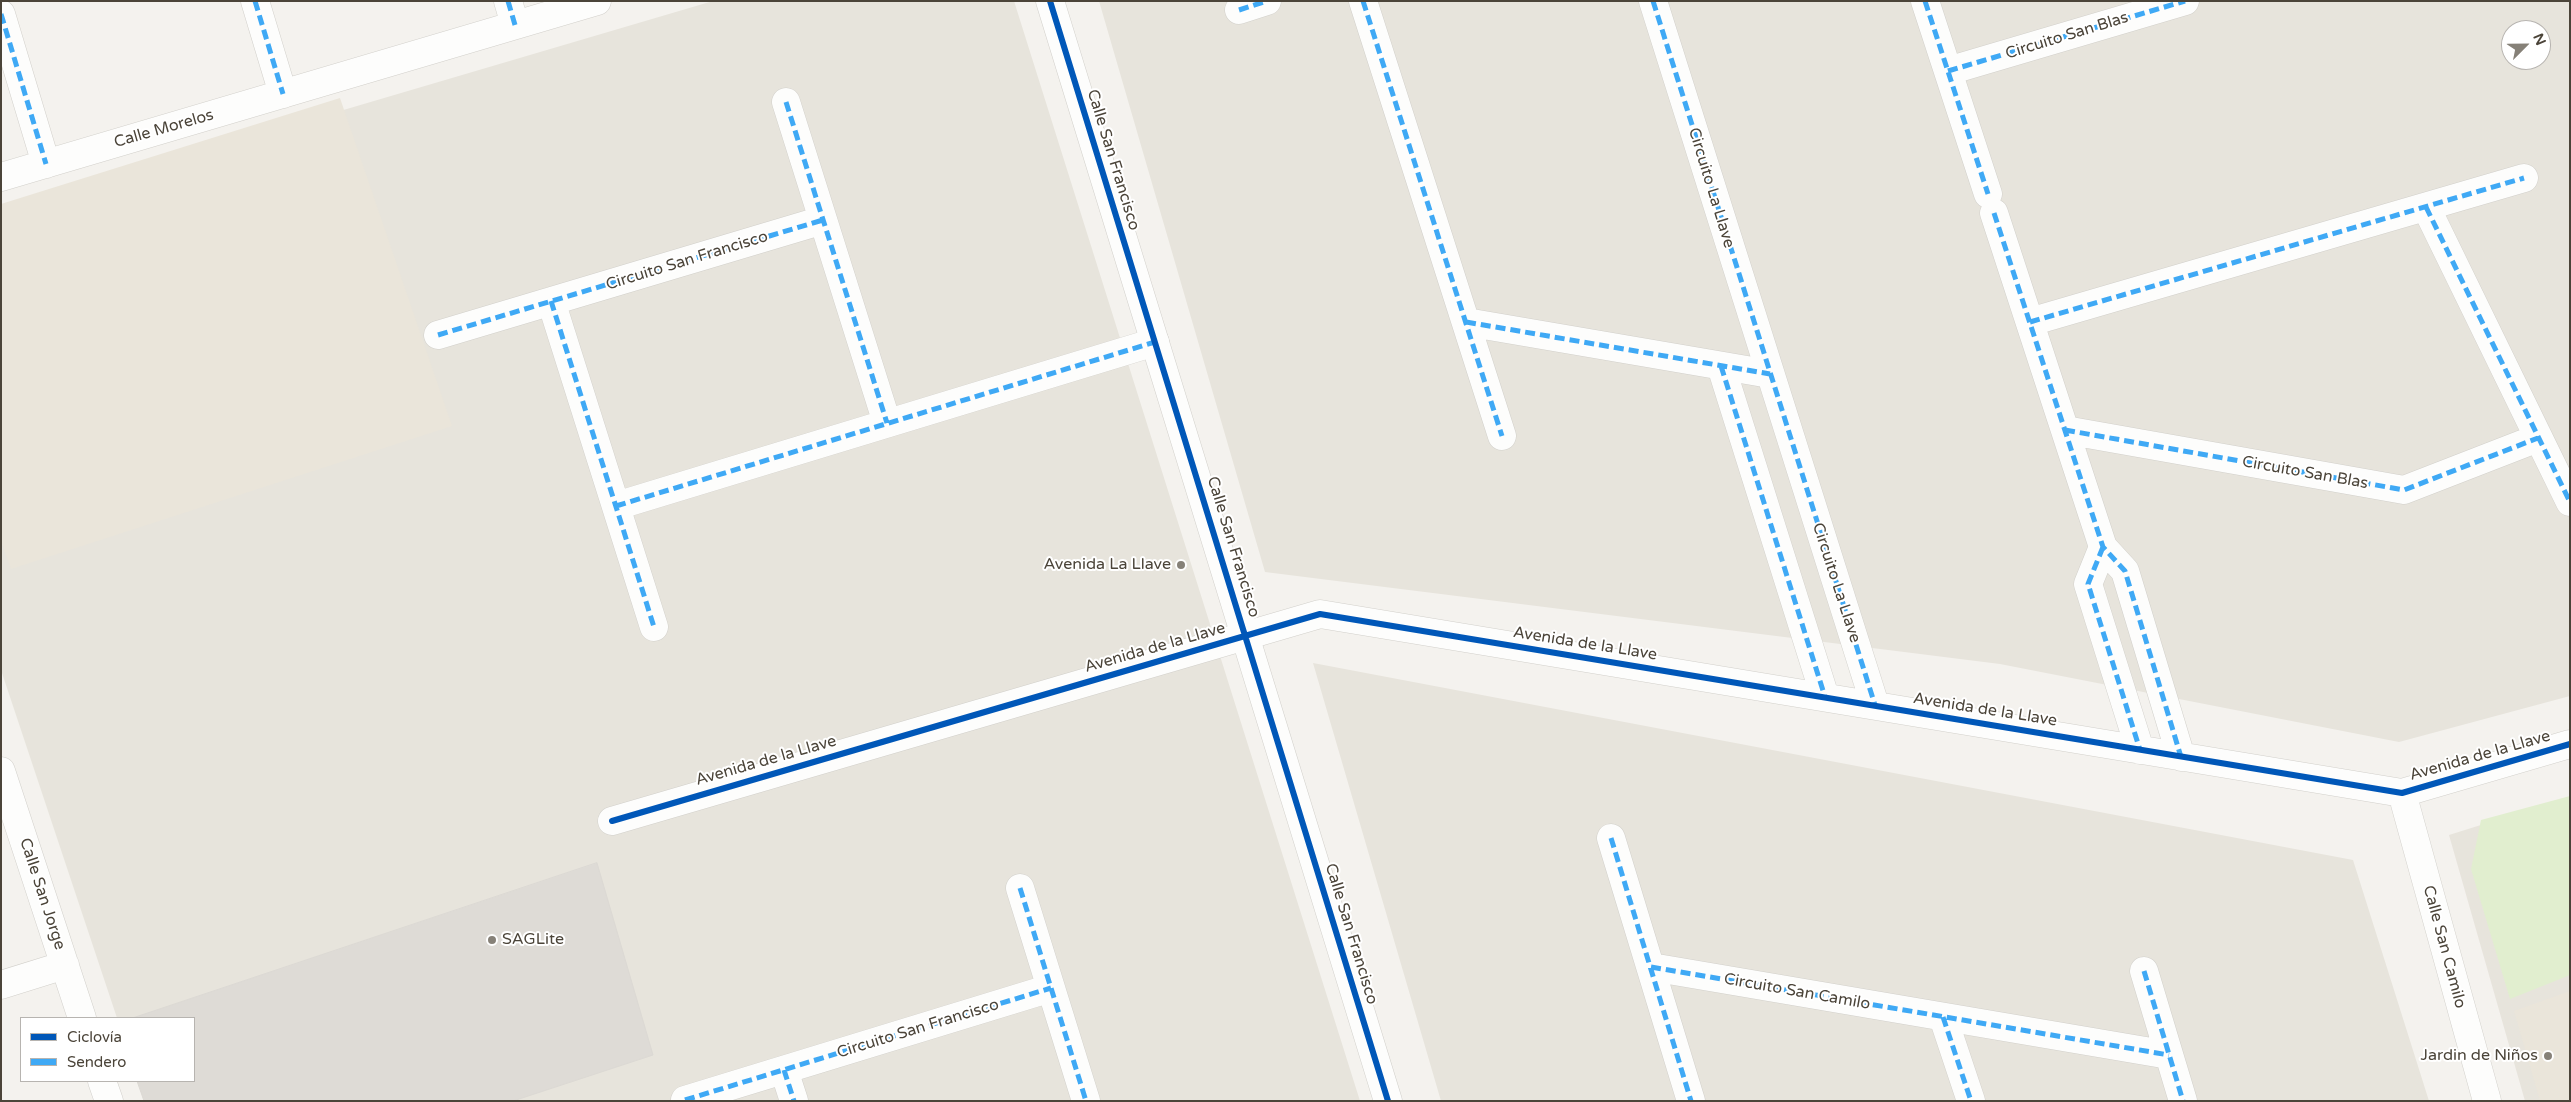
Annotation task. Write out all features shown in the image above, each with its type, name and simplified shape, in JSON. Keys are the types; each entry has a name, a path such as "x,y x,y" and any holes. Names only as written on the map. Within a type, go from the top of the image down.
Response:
{"street":[{"path":"255,1 283,94"},
{"name":"Calle Morelos","path":"1,177 283,94 511,13 597,1"},
{"name":"Calle San Francisco","path":"1050,1 1388,1101"},
{"path":"1239,10 1267,1"},
{"path":"1364,1 1502,436"},
{"name":"Circuito La Llave","path":"1653,1 1875,705"},
{"path":"1926,1 2103,547 2126,571 2182,757"},
{"name":"Circuito San Blas","path":"1948,71 2185,1"},
{"path":"1,14 46,164"},
{"path":"786,102 887,424"},
{"path":"2030,322 2524,178"},
{"path":"2426,207 2570,502"},
{"name":"Circuito San Francisco","path":"438,335 823,220"},
{"path":"551,301 654,627"},
{"path":"1466,322 1770,374"},
{"path":"616,506 1155,342"},
{"path":"1721,366 1825,697"},
{"name":"Circuito San Blas","path":"2065,430 2404,490 2538,438"},
{"path":"2103,547 2088,584 2140,750"},
{"name":"Avenida de la Llave","path":"612,821 1320,614 2402,793 2570,744"},
{"name":"Calle San Jorge","path":"1,770 82,1017"},
{"name":"Calle San Camilo","path":"2402,793 2487,1101"},
{"path":"1611,838 1691,1101"},
{"path":"1020,888 1086,1101"},
{"path":"1,986 65,965"},
{"name":"Circuito San Camilo","path":"1650,967 2169,1055"},
{"path":"2144,972 2183,1101"},
{"name":"Circuito San Francisco","path":"685,1100 1051,988"},
{"path":"1943,1017 1971,1101"},
{"path":"784,1070 794,1101"},
{"path":"102,1082 109,1101"}],"shaded area":[{"path":"713,1 1014,1 1360,1101 144,1101 137,1082 195,1082 195,1017 117,1017 1,670 1,211"},
{"path":"1099,1 2570,1 2570,696 2399,742 2000,664 1265,572"},
{"path":"340,98 452,426 11,569 1,541 1,204"},
{"path":"1313,663 2353,860 2429,1101 1441,1101"},
{"path":"2570,797 2570,1101 2525,1101 2449,835"},
{"name":"Jardin de Niños","path":"2570,991 2570,1101 2540,1101 2514,1011"}],"green space":[{"path":"2570,796 2570,975 2510,999 2471,869 2481,820"}],"building":[{"name":"SAGLite","path":"597,863 653,1055 513,1101 144,1101 137,1082 195,1082 195,1017 136,1017"}],"marked path":[{"path":"255,1 283,94"},
{"path":"508,1 515,25"},
{"path":"1239,10 1267,1"},
{"path":"1363,1 1502,436"},
{"path":"1653,1 1875,705"},
{"path":"1925,1 1988,194"},
{"path":"1948,71 2185,1"},
{"path":"1,14 46,164"},
{"path":"786,102 887,423"},
{"path":"2030,322 2524,178"},
{"path":"2426,207 2570,502"},
{"path":"1994,213 2103,547 2125,571 2181,757"},
{"path":"438,335 823,220"},
{"path":"551,301 654,627"},
{"path":"1466,322 1770,374"},
{"path":"616,506 1155,342"},
{"path":"1721,366 1825,697"},
{"path":"2065,430 2404,490 2538,438"},
{"path":"2103,547 2088,584 2140,750"},
{"path":"1611,838 1691,1101"},
{"path":"1020,888 1086,1101"},
{"path":"1651,967 2169,1055"},
{"path":"2144,971 2183,1101"},
{"path":"685,1100 1051,988"},
{"path":"1943,1017 1971,1101"},
{"path":"784,1070 794,1101"}],"cycle path":[{"path":"1050,1 1388,1101"},
{"path":"612,821 1320,614 2402,793 2570,744"}],"place":[{"name":"Avenida La Llave","path":"1181,565"},
{"name":"SAGLite","path":"492,940"},
{"name":"Jardin de Niños","path":"2548,1056"}]}
